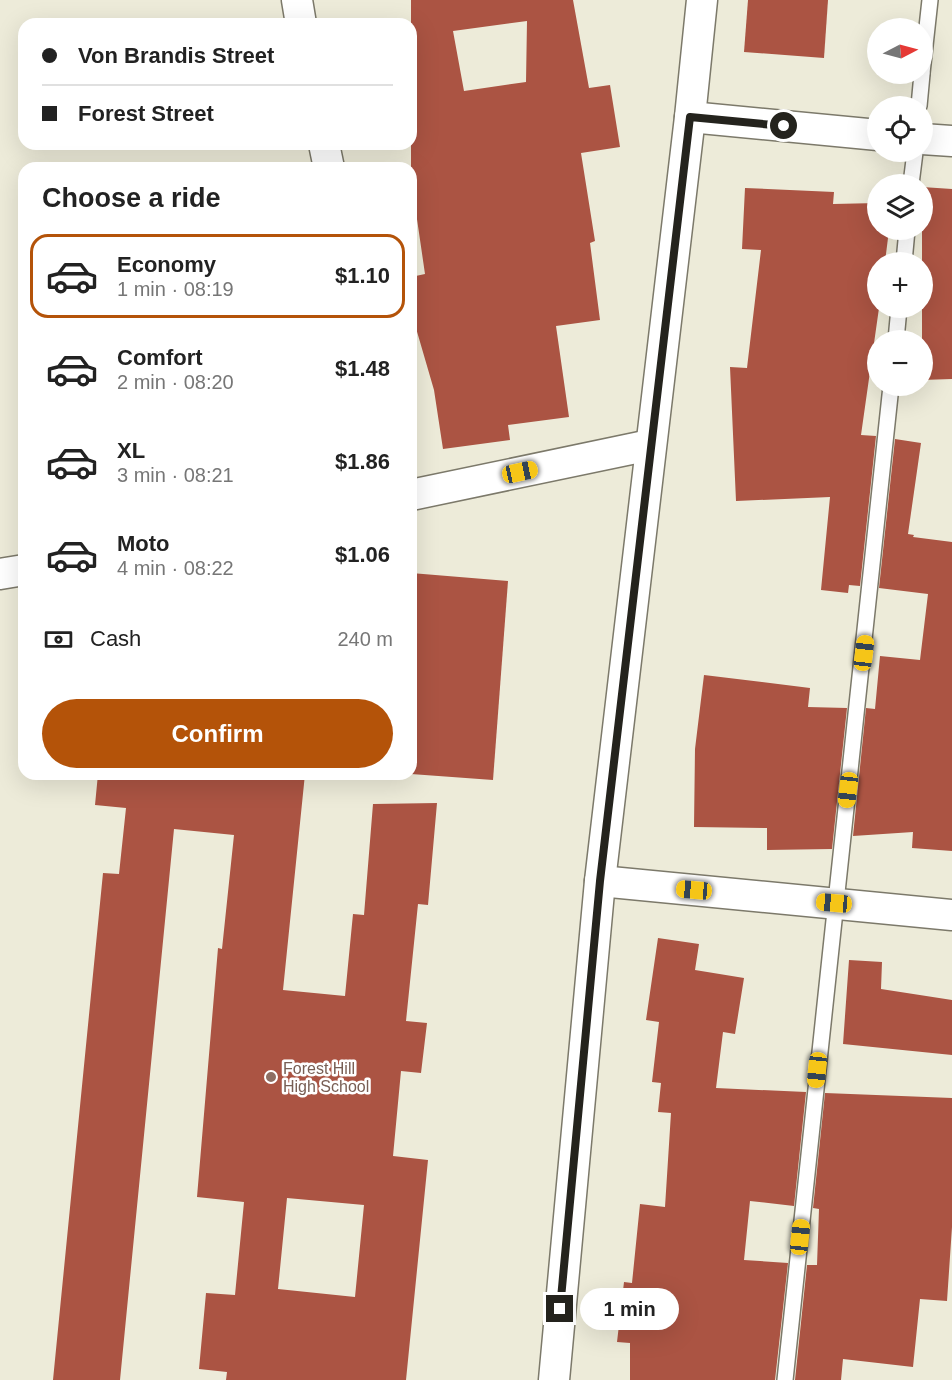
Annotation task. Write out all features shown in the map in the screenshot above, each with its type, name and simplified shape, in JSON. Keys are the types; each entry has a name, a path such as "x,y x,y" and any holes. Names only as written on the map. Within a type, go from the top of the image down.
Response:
{"street":[{"path":"297,0 300,18"},
{"path":"554,1380 600,881 702,0"},
{"path":"690,117 867,134"},
{"path":"933,140 952,141"},
{"path":"417,494 650,445"},
{"path":"0,574 18,571"},
{"path":"600,881 952,915"}],"lane":[{"path":"928,18 930,0"},
{"path":"785,1380 834,903 869,608 890,396"}],"building":[{"path":"411,0 573,0 589,88 610,85 620,147 581,153 595,241 590,243 600,320 556,326 569,417 508,425 510,440 443,449 434,390 417,332 417,276 425,274 417,219 417,162 411,162 411,150 417,150 417,18 411,18","holes":["527,21 526,82 464,91 453,31"]},
{"path":"748,0 828,0 824,58 744,52"},
{"path":"745,188 834,192 833,204 867,203 867,240 888,240 886,252 867,252 867,318 878,318 876,330 867,330 867,393 861,435 876,436 860,586 849,585 848,593 821,590 830,497 736,501 730,367 747,368 761,250 742,249"},
{"path":"933,188 952,189 952,379 933,380 933,330 922,330 922,318 933,318 933,252 922,252 922,240 933,240"},
{"path":"895,439 921,443 908,534 914,535 913,537 952,542 952,851 912,848 913,832 853,836 866,708 875,709 880,656 920,660 928,594 879,588"},
{"path":"417,573 508,581 493,780 417,774"},
{"path":"704,675 810,688 808,707 847,708 832,849 767,850 767,828 694,827 695,749"},
{"path":"97,780 304,780 283,990 345,996 353,914 364,915 373,804 437,803 428,905 418,904 406,1021 427,1023 421,1073 401,1071 393,1156 428,1160 406,1380 226,1380 227,1372 199,1369 206,1293 235,1295 244,1202 197,1197 218,948 222,949 234,835 174,829 120,1380 53,1380 103,873 119,874 126,808 95,805","holes":["287,1198 364,1205 355,1297 278,1289"]},
{"path":"658,938 699,944 695,970 744,978 735,1034 723,1032 716,1088 806,1092 794,1206 750,1201 744,1260 788,1263 775,1380 630,1380 630,1343 617,1342 624,1282 632,1283 640,1204 665,1207 671,1113 658,1112 661,1083 652,1082 659,1022 646,1020"},
{"path":"849,960 882,962 881,989 952,1000 952,1055 843,1044"},
{"path":"825,1093 952,1098 952,1227 947,1301 920,1299 913,1367 843,1359 841,1380 795,1380 807,1265 817,1265 819,1209 813,1208"}],"place":[{"name":"Forest Hill High School","path":"271,1077"}],"route":[{"path":"560,1309 600,881 690,117 784,126"}]}
